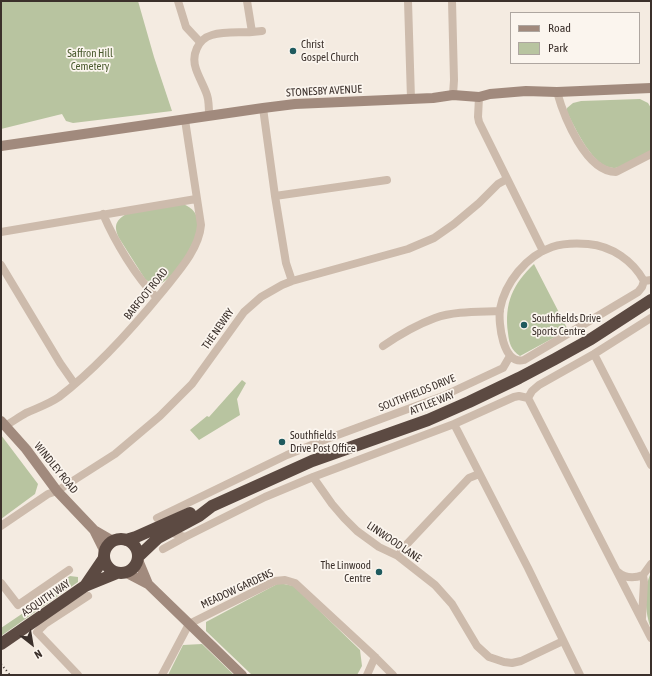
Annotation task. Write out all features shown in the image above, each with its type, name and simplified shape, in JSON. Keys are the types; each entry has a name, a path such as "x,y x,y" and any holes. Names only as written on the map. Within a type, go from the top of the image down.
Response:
{"highway":[{"name":"ATTLEE WAY","path":"126,540 165,524 199,516 212,506 312,461 428,420 469,402 519,378 591,339 651,300"},
{"name":"ATTLEE WAY","path":"138,558 165,524"},
{"path":"113,541 130,541 136,548 138,558 132,570 122,573 113,572 107,566 104,555 109,544 113,541"},
{"name":"ASQUITH WAY","path":"86,591 104,555"},
{"name":"ASQUITH WAY","path":"1,644 86,591 122,573"}],"main road":[{"name":"STONESBY AVENUE","path":"1,146 295,104 433,98 453,95 478,97 490,94 526,91 557,92 651,88"},
{"name":"WINDLEY ROAD","path":"3,423 26,449 57,491 94,530 113,541"},
{"name":"WINDLEY ROAD","path":"94,530 104,555"},
{"path":"138,558 148,584"},
{"path":"122,573 148,584 242,675"}],"street":[{"path":"178,1 186,27 200,42"},
{"path":"247,1 252,32"},
{"path":"408,1 411,99"},
{"path":"452,1 453,95"},
{"path":"209,116 207,96 195,68 194,58 196,49 200,42 213,34 262,31"},
{"path":"557,92 563,113 573,133 582,147 599,167 610,172 616,172 651,154"},
{"path":"478,97 479,122 543,251"},
{"path":"263,108 286,263 292,281"},
{"name":"BARFOOT ROAD","path":"3,423 58,398 95,365 130,330 157,298 175,276 196,244 201,225 185,120"},
{"name":"THE NEWRY","path":"1,526 48,494 57,491 115,454 160,416 192,384 244,312 261,297 292,281 408,249 434,238 454,224 479,203 498,184 507,179"},
{"path":"275,196 386,180"},
{"path":"1,232 196,199"},
{"path":"103,214 109,227 147,289 157,298"},
{"path":"571,244 592,244 604,247 628,261 648,280 638,292 520,361 512,358 505,348 500,311 507,288 514,276 534,257 543,251 552,247 571,244"},
{"path":"1,265 60,363 74,383"},
{"path":"382,346 405,331 436,318 465,312 500,311"},
{"path":"528,398 539,384 594,354 651,318"},
{"path":"594,354 651,465"},
{"name":"SOUTHFIELDS DRIVE","path":"165,524 172,511 243,475 324,440 443,396 503,368 510,356"},
{"path":"163,549 265,497 313,477 454,424 514,397 519,396 528,398"},
{"path":"528,398 651,638"},
{"path":"454,424 478,474 528,568 562,641 580,675"},
{"path":"398,556 407,544 469,478 478,474"},
{"name":"LINWOOD LANE","path":"313,477 332,504 357,531 379,547 398,556 426,577 443,593 460,617 477,646 489,656 504,662 512,663 521,661 562,641"},
{"path":"172,511 165,524 185,537"},
{"path":"617,571 625,577 630,578 643,575 651,564"},
{"path":"1,583 18,605 69,570"},
{"path":"642,620 643,575"},
{"name":"MEADOW GARDENS","path":"189,624 275,581 286,580 294,583 393,675"},
{"path":"78,675 37,632 86,591"},
{"path":"162,675 189,624"},
{"path":"367,675 375,657"}],"green space":[{"name":"Saffron Hill Cemetery","path":"1,1 138,1 154,57 172,111 73,123 66,121 62,114 1,129"},
{"path":"640,99 648,103 651,108 651,151 622,166 615,168 607,167 600,162 586,147 567,112 567,108 573,103 581,101"},
{"path":"182,204 192,209 196,215 198,223 197,233 183,260 171,276 159,284 152,283 145,279 119,238 116,230 117,223 128,213"},
{"path":"534,264 568,330 520,356 514,351 508,337 507,312 515,287"},
{"path":"242,380 246,383 237,399 240,415 199,440 190,430 207,416 209,417"},
{"path":"1,435 38,484 35,494 1,519"},
{"path":"651,572 651,629 647,615 646,593 648,579"},
{"path":"70,576 78,577 78,582 1,636 1,628 35,605 33,601"},
{"path":"279,583 294,586 360,650 362,666 357,675 252,675 206,631 206,622"},
{"path":"202,644 234,675 168,675 183,645"}],"railway":[{"path":"1,664 10,675"}],"place":[{"name":"Christ Gospel Church","path":"293,51"},
{"name":"Southfields Drive Sports Centre","path":"524,325"},
{"name":"Southfields Drive Post Office","path":"282,442"},
{"name":"The Linwood Centre","path":"379,572"}]}
